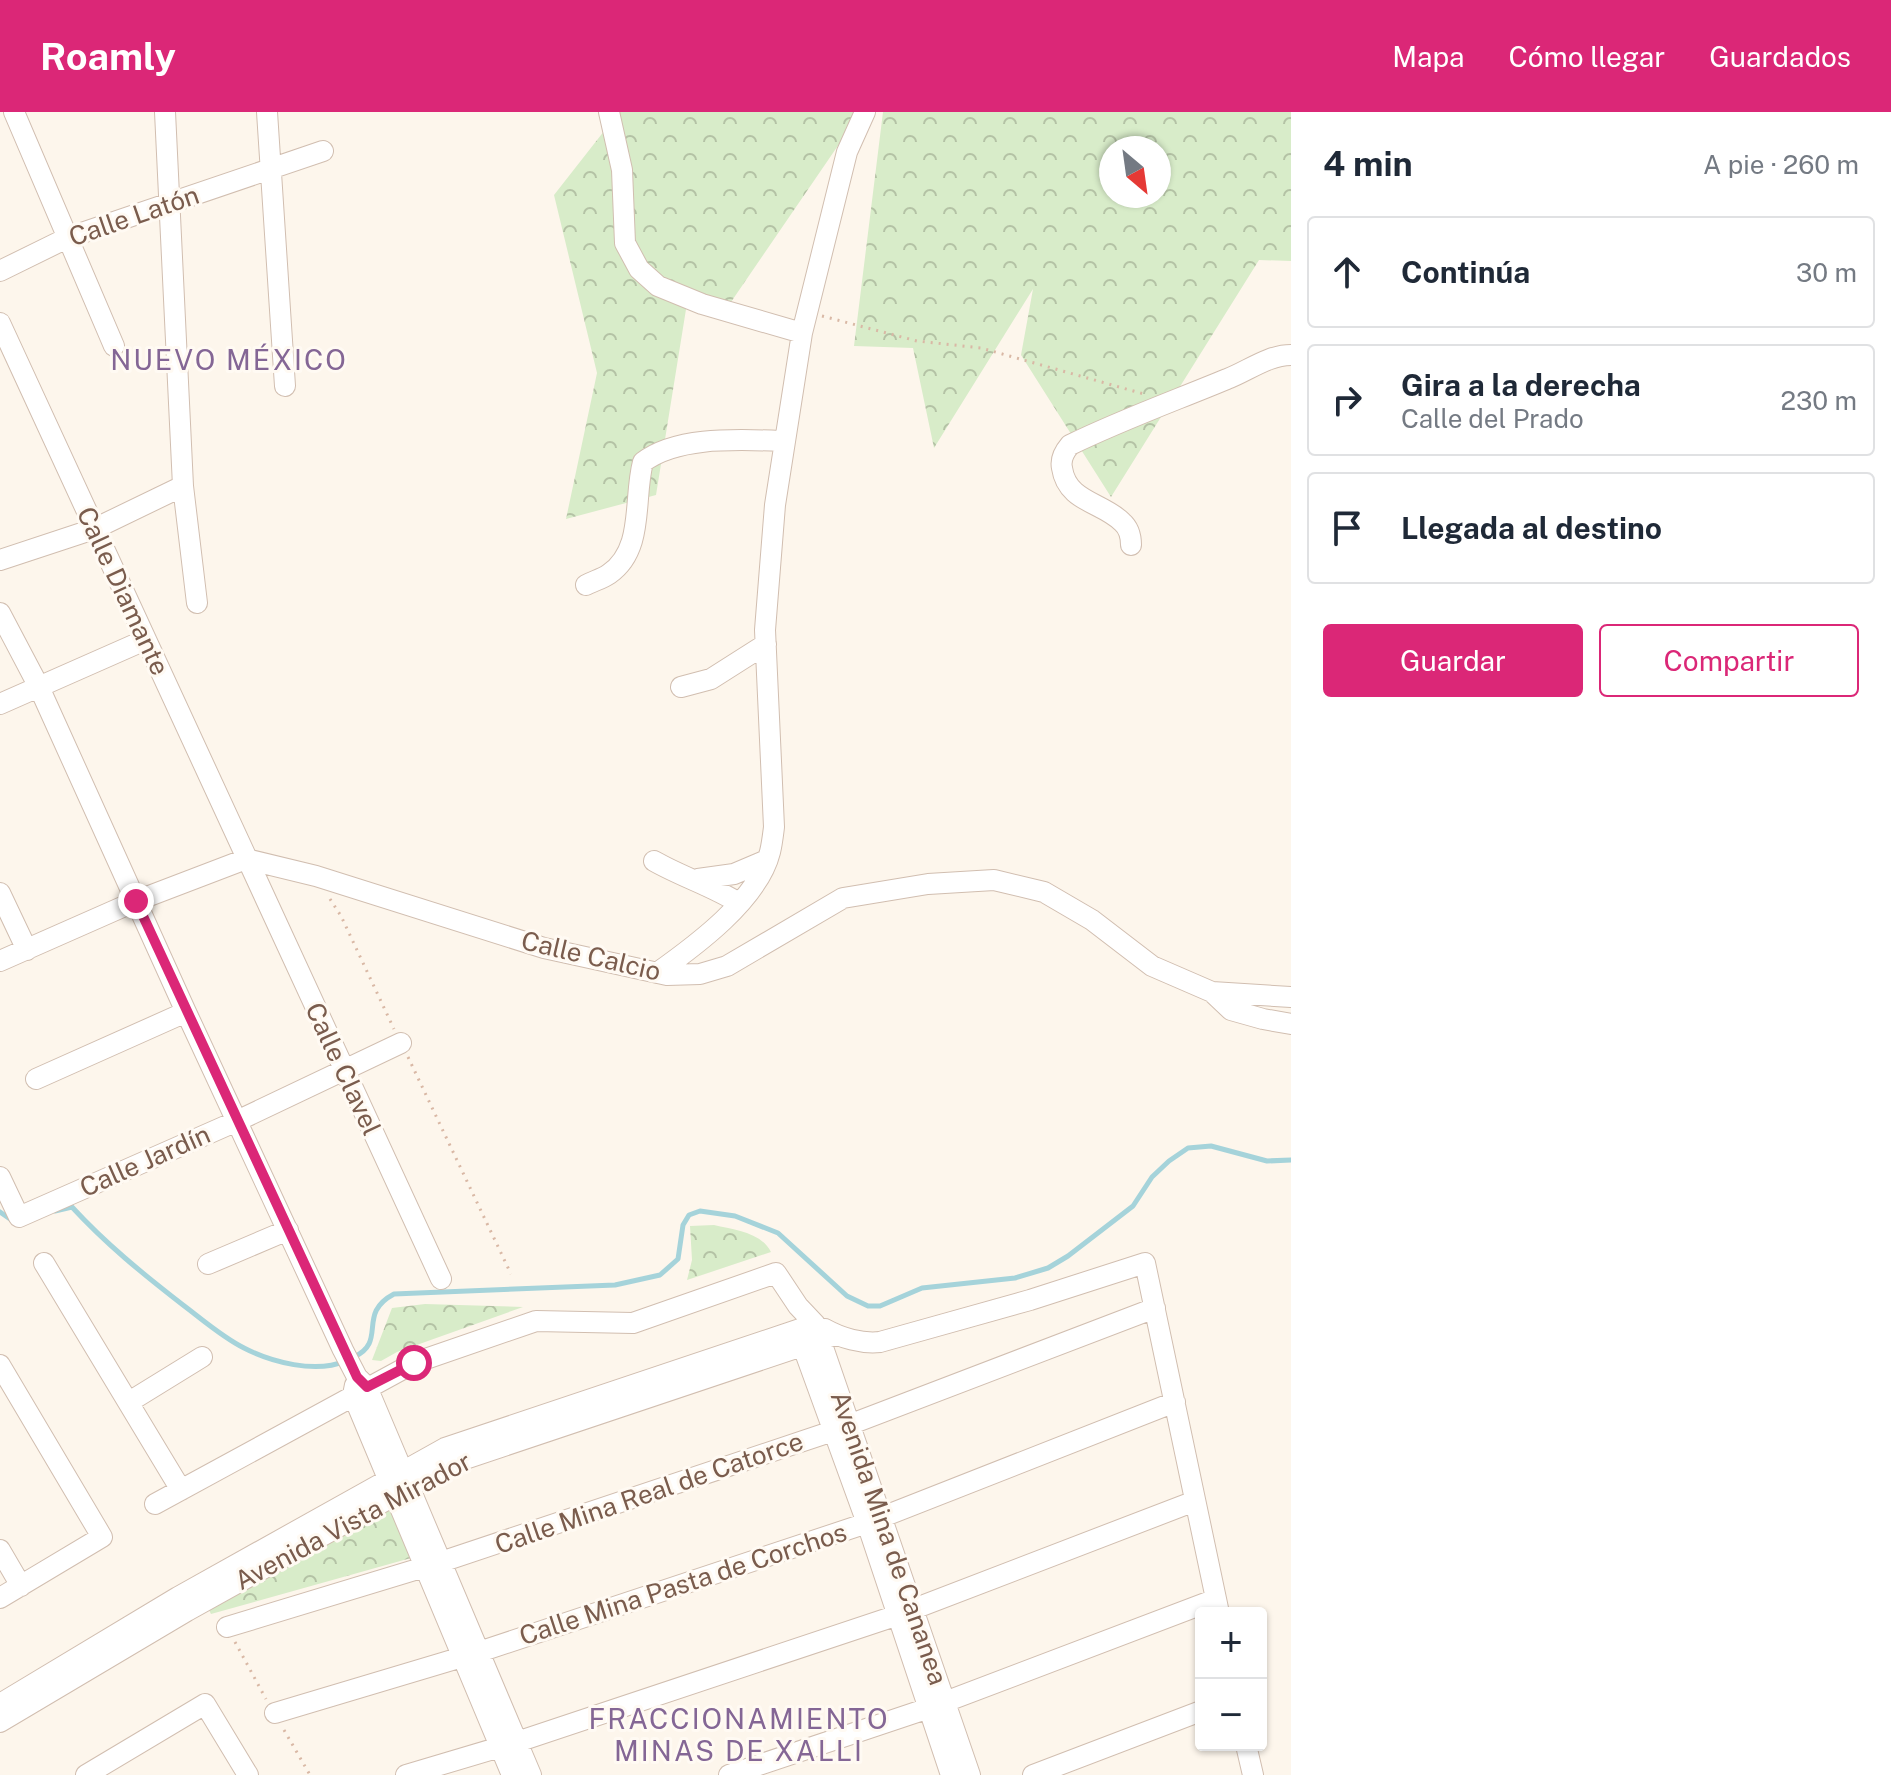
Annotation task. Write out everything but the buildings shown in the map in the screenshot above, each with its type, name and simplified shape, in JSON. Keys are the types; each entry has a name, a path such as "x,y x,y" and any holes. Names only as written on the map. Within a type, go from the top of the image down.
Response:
{"street":[{"path":"14,112 114,346"},
{"path":"165,112 183,486 197,603"},
{"path":"267,112 285,386"},
{"path":"609,112 622,170 625,243 639,269 658,286 702,304 802,333"},
{"path":"657,973 707,934 739,903 767,860 774,827 766,644 775,505 802,333 847,152 865,112"},
{"name":"Calle Latón","path":"0,271 67,238 323,151"},
{"name":"Calle Diamante","path":"0,323 246,859"},
{"path":"1131,545 1124,523 1080,498 1070,488 1061,464 1063,452 1087,436 1272,358 1291,355"},
{"path":"586,585 610,574 627,553 636,530 637,491 643,462 657,451 672,446 732,440 785,441"},
{"path":"0,560 94,529 183,486"},
{"path":"0,613 39,687 358,1383 508,1745 512,1775"},
{"path":"0,704 145,640"},
{"path":"681,687 711,679 766,644"},
{"path":"0,961 136,901 246,859"},
{"name":"Calle Calcio","path":"246,859 316,876 544,948 667,975 700,974 727,966 843,898 928,884 994,880 1044,892 1092,920 1152,966 1212,992"},
{"name":"Calle Clavel","path":"246,859 441,1279"},
{"path":"685,879 722,877 767,860"},
{"path":"654,861 685,879 714,887 739,903"},
{"path":"0,893 27,950"},
{"path":"1212,992 1291,997"},
{"path":"1212,992 1231,1010 1291,1024"},
{"path":"36,1079 186,1012"},
{"name":"Calle Jardín","path":"0,1177 19,1217 237,1121 401,1043"},
{"path":"208,1264 288,1230"},
{"path":"44,1263 181,1490"},
{"path":"729,1775 1218,1606 1145,1263 1030,1300 880,1342 814,1334"},
{"name":"Avenida Mina de Cananea","path":"358,1383 536,1321 633,1323 776,1273 814,1334 841,1428 937,1705 970,1775"},
{"name":"Calle Mina Real de Catorce","path":"227,1627 433,1564 841,1428 1155,1308"},
{"name":"Avenida Vista Mirador","path":"0,1722 28,1696 182,1604 399,1484 611,1400 814,1334"},
{"path":"129,1402 202,1357"},
{"path":"0,1365 102,1537 0,1598"},
{"path":"155,1504 358,1383"},
{"name":"Calle Mina Pasta de Corchos","path":"275,1713 471,1654 874,1520 1175,1402"},
{"path":"406,1775 508,1745 906,1612 1195,1501"},
{"path":"0,1550 21,1586"},
{"name":"Avenida Vista Mirador","path":"0,1704 28,1696"},
{"path":"86,1775 205,1704 248,1775"},
{"name":"Avenida Mina de Cananea","path":"937,1705 951,1775"},
{"path":"1033,1775 1195,1713"},
{"path":"508,1745 531,1775"},
{"path":"1247,1751 1253,1775"}],"path":[{"path":"808,311 917,341 981,348 1171,401"},
{"path":"316,876 341,916 511,1274"},
{"path":"227,1627 310,1775"}],"green space":[{"path":"619,112 861,112 731,302 688,297 656,495 566,519 597,373 554,195"},
{"path":"883,112 1291,112 1291,261 1259,260 1111,497 1021,355 1033,289 934,448 913,348 854,346"},
{"path":"714,1225 754,1236 771,1252 687,1280 692,1260 690,1226"},
{"path":"425,1304 523,1307 397,1352 381,1361 372,1360 392,1308"},
{"path":"390,1510 411,1558 211,1614 209,1610"}],"waterway":[{"path":"354,1357 364,1351 369,1343 376,1310 394,1294 615,1285 660,1275 678,1259 683,1225 689,1215 700,1211 735,1216 778,1233 847,1296 868,1306 880,1306 922,1288 1015,1278 1048,1268 1133,1206 1152,1177 1188,1148 1211,1146 1267,1161 1291,1160"},
{"path":"55,1211 72,1207 139,1270 213,1328 244,1348 294,1365 321,1366 345,1361"},
{"path":"0,1212 13,1221"}],"district":[{"name":"NUEVO MÉXICO","path":"229,360"},
{"name":"FRACCIONAMIENTO MINAS DE XALLI","path":"739,1735"}],"route":[{"path":"136,901 357,1377 367,1387 414,1363"}]}
